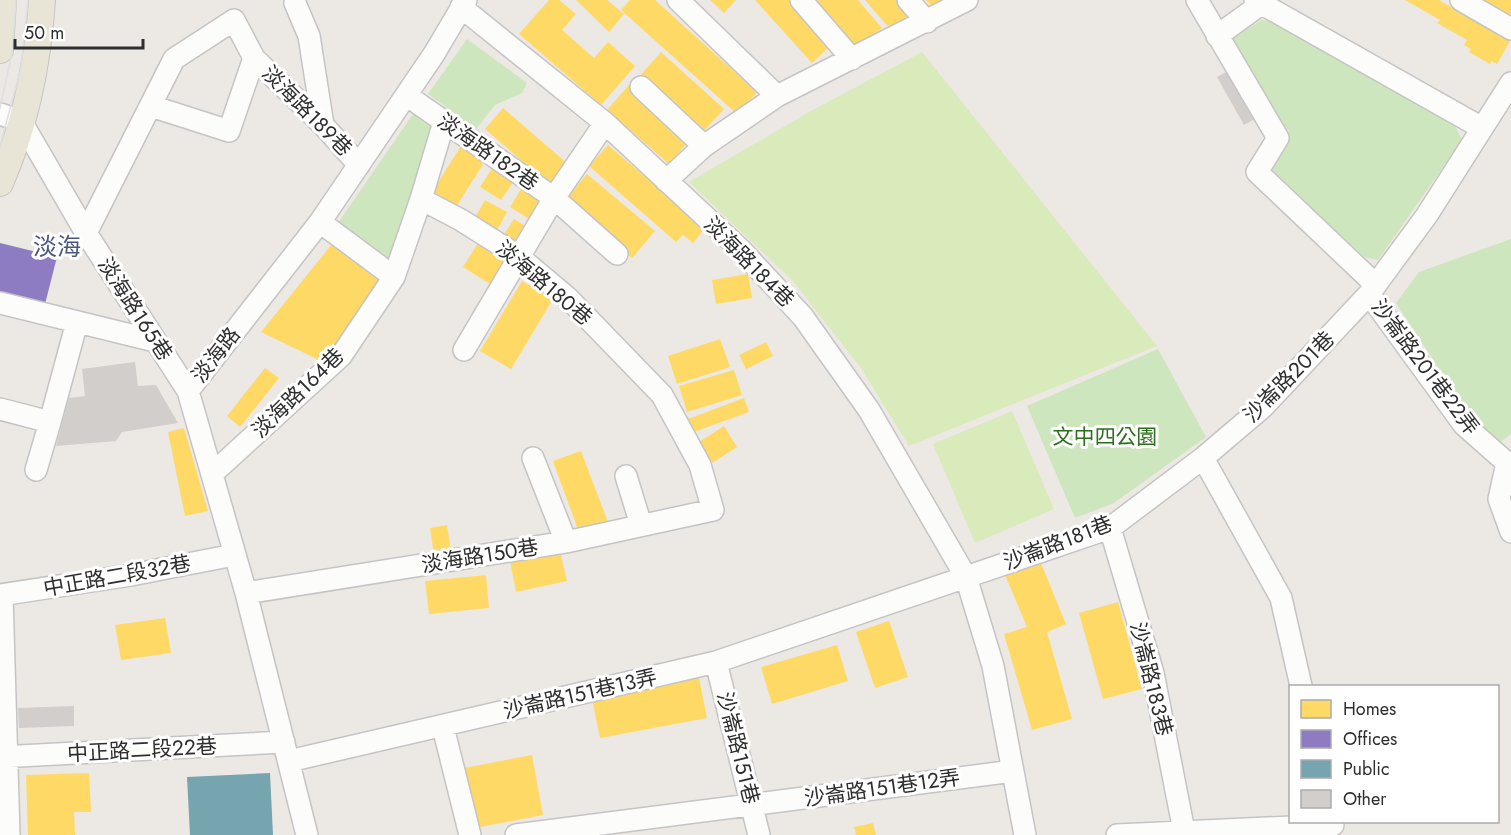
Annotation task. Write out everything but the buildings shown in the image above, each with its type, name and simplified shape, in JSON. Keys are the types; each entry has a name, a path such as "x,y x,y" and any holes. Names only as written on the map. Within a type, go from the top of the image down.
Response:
{"main road":[{"path":"0,50 3,0"},
{"path":"0,183 11,118 34,68 42,0"}],"street":[{"path":"678,0 777,96"},
{"path":"801,0 852,59"},
{"path":"908,0 927,22"},
{"path":"666,181 704,146 777,96 967,0"},
{"path":"1197,0 1278,138 1257,172 1372,289"},
{"path":"1461,0 1511,29"},
{"path":"1217,36 1258,2 1482,128"},
{"path":"295,3 309,36 323,125"},
{"name":"淡海路","path":"307,835 246,593 188,391 320,222 434,54 464,3"},
{"name":"淡海路184巷","path":"464,3 605,123 741,250 803,317 869,410 966,577"},
{"name":"淡海路189巷","path":"86,233 174,59 234,20 254,58 323,125 359,165"},
{"name":"淡海路189巷","path":"151,106 229,131 254,58"},
{"name":"沙崙路201巷","path":"1203,458 1263,407 1372,289 1426,214 1511,83"},
{"path":"640,87 704,146"},
{"name":"淡海路182巷","path":"406,95 554,198 605,123"},
{"name":"淡海路165巷","path":"11,118 188,391"},
{"path":"320,222 394,277 444,122"},
{"path":"464,350 554,198 617,255"},
{"name":"淡海路180巷","path":"421,199 461,220 518,256 568,298 662,395 700,465 713,510"},
{"name":"淡海路164巷","path":"213,473 342,356 394,277"},
{"name":"沙崙路201巷22弄","path":"1372,289 1464,425 1507,463 1499,499 1511,532"},
{"path":"0,303 155,341"},
{"path":"36,470 77,322"},
{"path":"0,409 50,423"},
{"path":"533,458 566,542"},
{"path":"1203,458 1281,598 1301,685"},
{"name":"沙崙路181巷","path":"716,662 1110,528 1203,458"},
{"path":"626,476 641,525"},
{"name":"淡海路150巷","path":"246,593 566,542 713,510"},
{"name":"沙崙路183巷","path":"1110,528 1153,673 1184,831"},
{"name":"中正路二段32巷","path":"1,595 131,575 234,555"},
{"path":"966,577 993,666 1025,835"},
{"path":"1,595 3,757 9,835"},
{"name":"沙崙路151巷13弄","path":"286,752 443,727 716,662"},
{"name":"沙崙路151巷","path":"716,662 759,835"},
{"path":"443,727 470,835"},
{"name":"中正路二段22巷","path":"3,757 286,752"},
{"name":"沙崙路151巷12弄","path":"516,835 1013,771"},
{"path":"1117,835 1333,827"}],"green space":[{"path":"1262,20 1273,21 1455,126 1462,140 1378,260 1364,257 1272,171 1275,154 1289,131 1266,106 1229,40"},
{"path":"467,39 527,83 522,93 495,105 476,129 428,94"},
{"path":"922,52 1157,346 909,446 861,368 793,281 689,182 811,111"},
{"path":"413,114 436,131 391,263 338,223"},
{"path":"1511,239 1511,434 1498,444 1470,416 1396,303 1419,272"},
{"name":"文中四公園","path":"1158,349 1206,437 1114,503 1075,518 1027,406"},
{"path":"1012,411 1054,509 975,543 933,444"}],"tram line":[{"path":"0,108 12,53 16,0"},
{"path":"0,146 21,68 28,0"}],"district":[{"name":"淡海","path":"57,247"}]}
